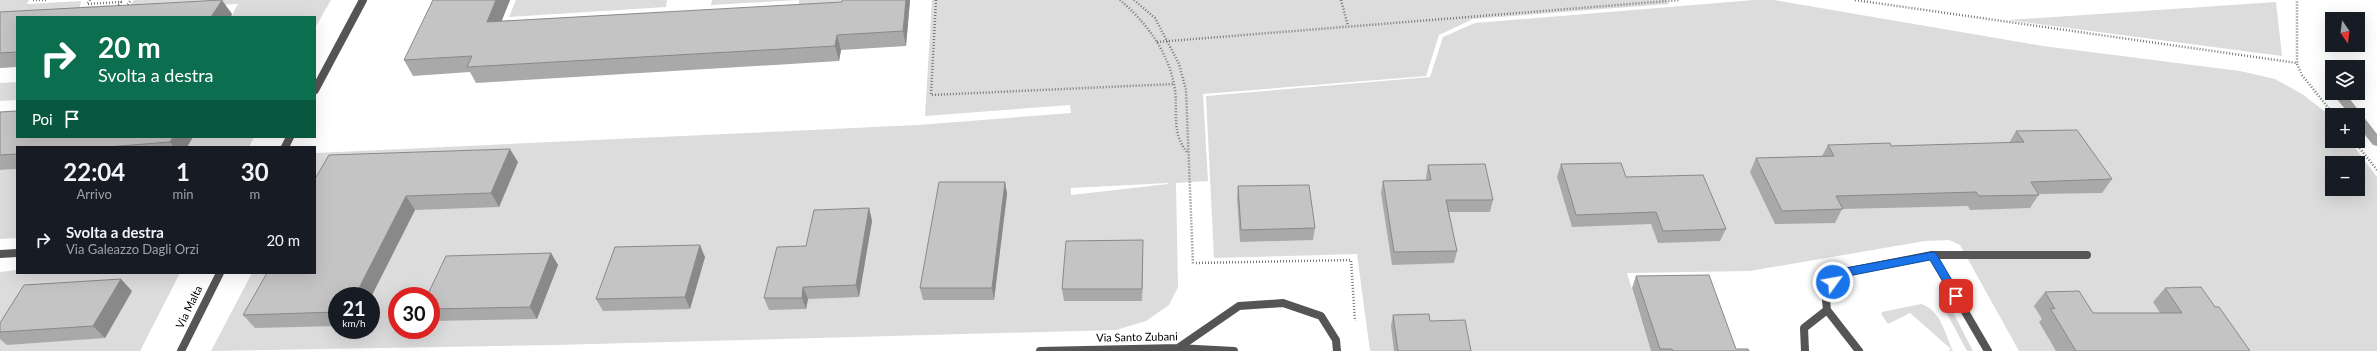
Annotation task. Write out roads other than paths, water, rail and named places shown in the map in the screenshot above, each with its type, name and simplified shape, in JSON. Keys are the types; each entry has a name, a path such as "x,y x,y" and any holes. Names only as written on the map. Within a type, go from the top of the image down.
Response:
{"street":[{"path":"316,88 363,0"},
{"path":"0,254 16,253"},
{"path":"1932,255 1988,351"},
{"path":"1859,351 1827,310 1826,290 1840,273 1932,255 2087,255"},
{"name":"Via Malta","path":"181,351 220,274"},
{"path":"1178,348 1239,306 1283,303 1321,316 1336,340 1337,351"},
{"path":"1805,351 1804,328 1827,310"},
{"name":"Via Santo Zubani","path":"1040,351 1178,348 1234,351"}],"waterway":[{"path":"2344,100 2350,108"},
{"path":"2365,127 2377,142"}]}
